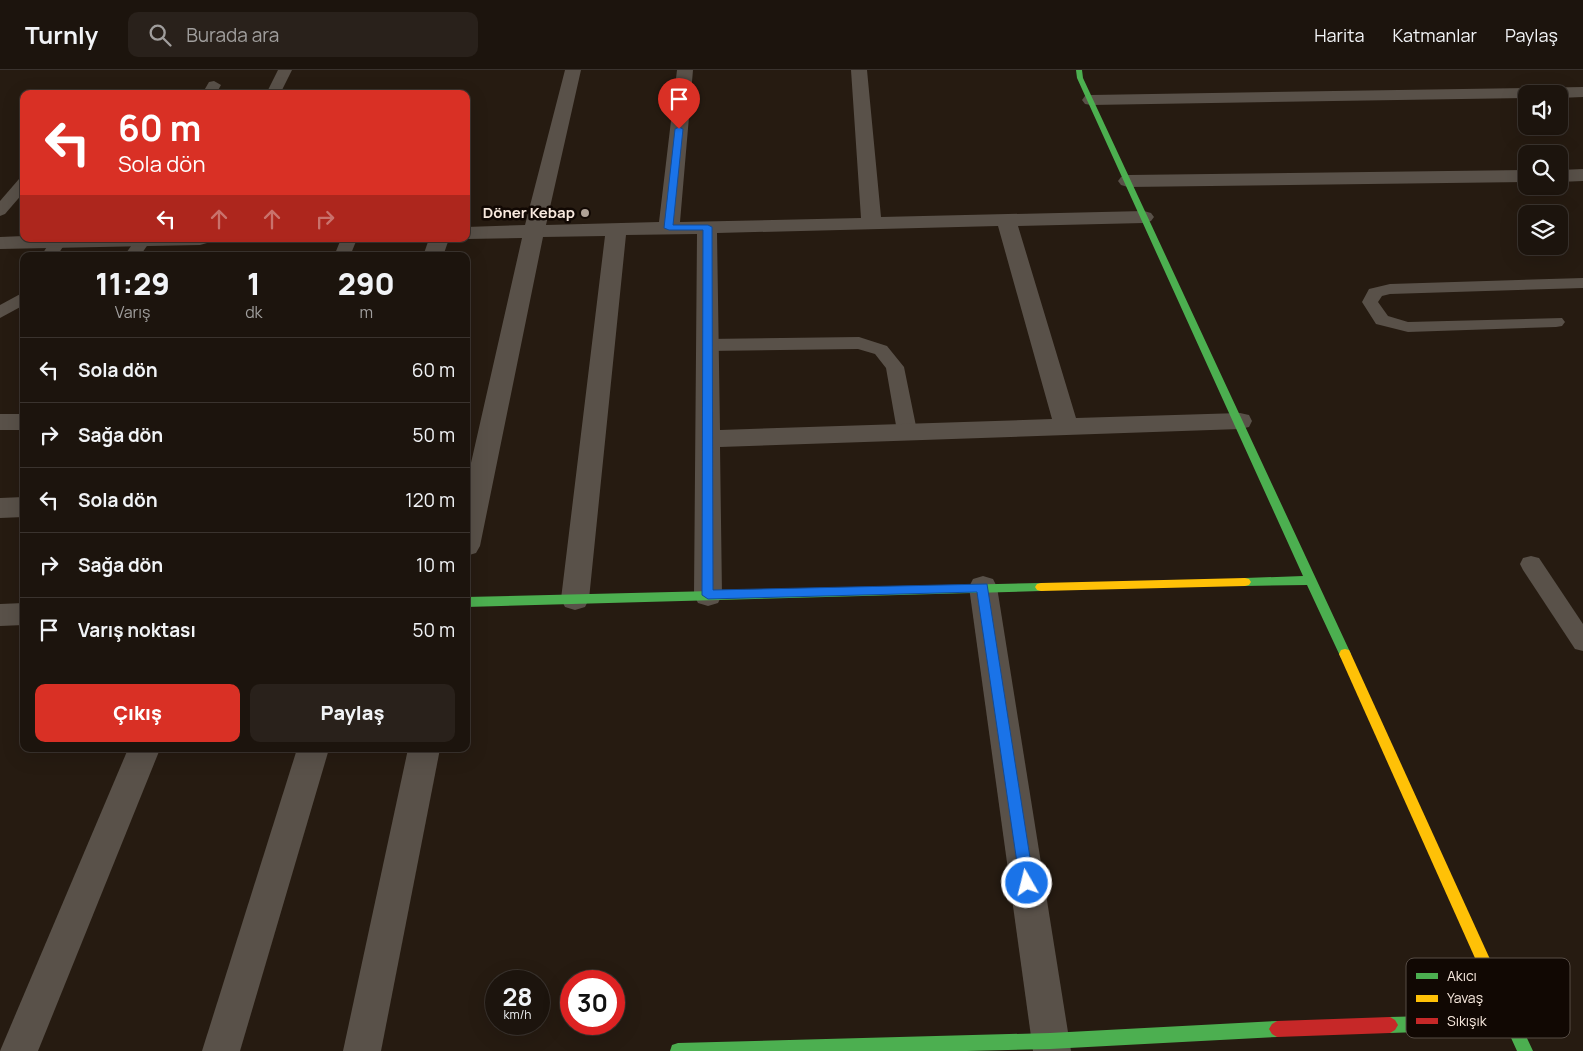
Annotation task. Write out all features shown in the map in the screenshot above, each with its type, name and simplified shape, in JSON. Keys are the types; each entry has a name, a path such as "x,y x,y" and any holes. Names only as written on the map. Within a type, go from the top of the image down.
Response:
{"street":[{"path":"470,527 534,231 573,70"},
{"path":"669,228 686,70"},
{"path":"859,70 871,223"},
{"path":"1079,70 1144,217 1240,421 1310,580 1483,958"},
{"path":"1091,100 1583,92"},
{"path":"1568,176 1583,175"},
{"path":"1128,181 1518,176"},
{"path":"470,233 1144,217"},
{"path":"1006,220 1066,426"},
{"path":"708,227 708,595"},
{"path":"575,599 616,230"},
{"path":"0,243 54,249 137,248 179,242"},
{"path":"708,439 1240,421"},
{"path":"0,508 20,507"},
{"path":"470,602 982,587 1310,580"},
{"path":"982,587 1051,1046"},
{"path":"0,614 20,614"},
{"path":"19,1051 143,752"},
{"path":"221,1051 312,752"},
{"path":"362,1051 423,752"},
{"path":"678,1051 1051,1046 1266,1029 1406,1024"},
{"path":"1519,1038 1525,1051"}],"lane":[{"path":"275,90 285,70"},
{"path":"11,205 20,189"},
{"path":"1556,322 1408,327 1382,320 1370,302 1375,293 1390,289 1583,283"},
{"path":"0,313 20,300"},
{"path":"708,345 859,343 881,350 895,367 907,431"},
{"path":"1531,564 1583,642"}],"traffic: fast":[{"path":"1079,70 1080,78 1345,654"},
{"path":"1245,582 1310,580"},
{"path":"470,602 1041,587"},
{"path":"1390,1025 1406,1024"},
{"path":"678,1051 1050,1041 1277,1029"},
{"path":"1519,1038 1525,1051"}],"traffic: slow":[{"path":"1041,587 1245,582"},
{"path":"1345,654 1482,958"}],"traffic: jam":[{"path":"1277,1029 1390,1025"}],"place":[{"name":"Döner Kebap","path":"585,213"}],"route":[{"path":"679,129 669,228 708,227 708,595 982,587 1027,883"}]}
